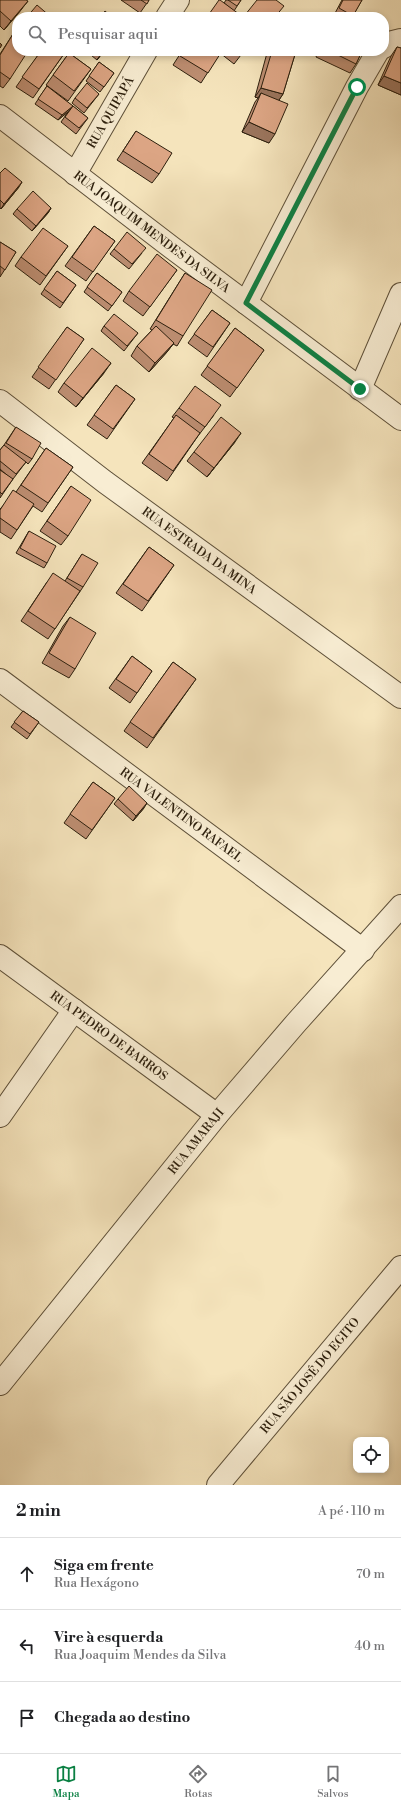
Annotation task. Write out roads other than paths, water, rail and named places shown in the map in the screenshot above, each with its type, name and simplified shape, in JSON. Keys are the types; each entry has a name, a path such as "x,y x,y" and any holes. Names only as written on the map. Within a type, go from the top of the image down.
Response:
{"street":[{"path":"170,12 178,0"},
{"path":"389,43 401,40"},
{"name":"RUA QUIPAPÁ","path":"74,174 143,56"},
{"path":"246,303 357,87 375,56"},
{"name":"RUA JOAQUIM MENDES DA SILVA","path":"0,116 74,174 360,389 401,418"},
{"path":"360,389 401,294"},
{"name":"RUA ESTRADA DA MINA","path":"0,401 105,482 401,697"},
{"name":"RUA VALENTINO RAFAEL","path":"0,680 363,950"},
{"name":"RUA AMARAJI","path":"0,1384 217,1115 296,1023 401,906"},
{"name":"RUA PEDRO DE BARROS","path":"0,956 217,1115"},
{"path":"0,1116 74,1010"},
{"name":"RUA SÃO JOSÉ DO EGITO","path":"218,1485 401,1267"}]}
